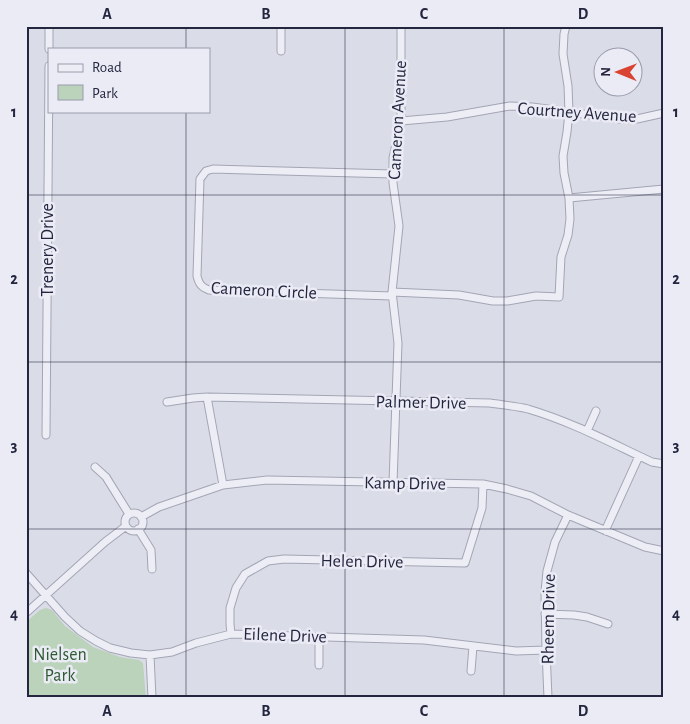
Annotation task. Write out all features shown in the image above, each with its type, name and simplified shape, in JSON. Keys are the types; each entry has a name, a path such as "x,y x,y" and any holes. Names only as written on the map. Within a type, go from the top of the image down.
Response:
{"street":[{"path":"49,26 49,48"},
{"path":"281,51 282,26"},
{"name":"Cameron Avenue","path":"393,483 398,342 392,294 400,226 393,183 393,158 401,121 401,26"},
{"path":"566,26 563,54 568,86 568,112 563,156 569,198 664,189"},
{"name":"Courtney Avenue","path":"401,121 447,117 510,106 532,107 620,119 637,119 664,113"},
{"name":"Trenery Drive","path":"46,435 49,112"},
{"name":"Cameron Circle","path":"393,174 213,169 206,172 200,178 197,276 200,284 209,290 459,295 493,301 507,301 536,296 559,297 561,257 568,235 570,219 569,198"},
{"path":"207,397 223,485"},
{"name":"Palmer Drive","path":"167,402 207,397 490,403 526,409 558,419 652,462 664,464"},
{"path":"587,431 596,411"},
{"path":"605,530 639,456"},
{"path":"95,467 106,478 129,514"},
{"name":"Kamp Drive","path":"141,517 159,507 223,485 267,480 483,484 531,496 568,515 645,547 664,551"},
{"name":"Helen Drive","path":"231,634 230,608 236,588 245,574 268,561 284,559 465,563 482,508 483,484"},
{"path":"136,513 141,517 142,524 138,529 132,530 126,526 125,520 129,514 136,513"},
{"name":"Rheem Drive","path":"548,698 545,614 547,571 555,542 568,515"},
{"path":"26,613 105,542 126,526"},
{"path":"138,529 151,550 152,569"},
{"name":"Eilene Drive","path":"26,573 80,631 96,642 110,648 131,653 150,655 172,652 196,643 231,634 424,640 516,651 546,650"},
{"path":"545,614 587,617 608,624"},
{"path":"319,637 319,665"},
{"path":"471,671 473,646"},
{"path":"150,655 152,698"}],"green space":[{"name":"Nielsen Park","path":"46,608 52,610 65,626 93,647 120,657 139,660 143,663 146,698 26,698 26,622 40,610"}]}
